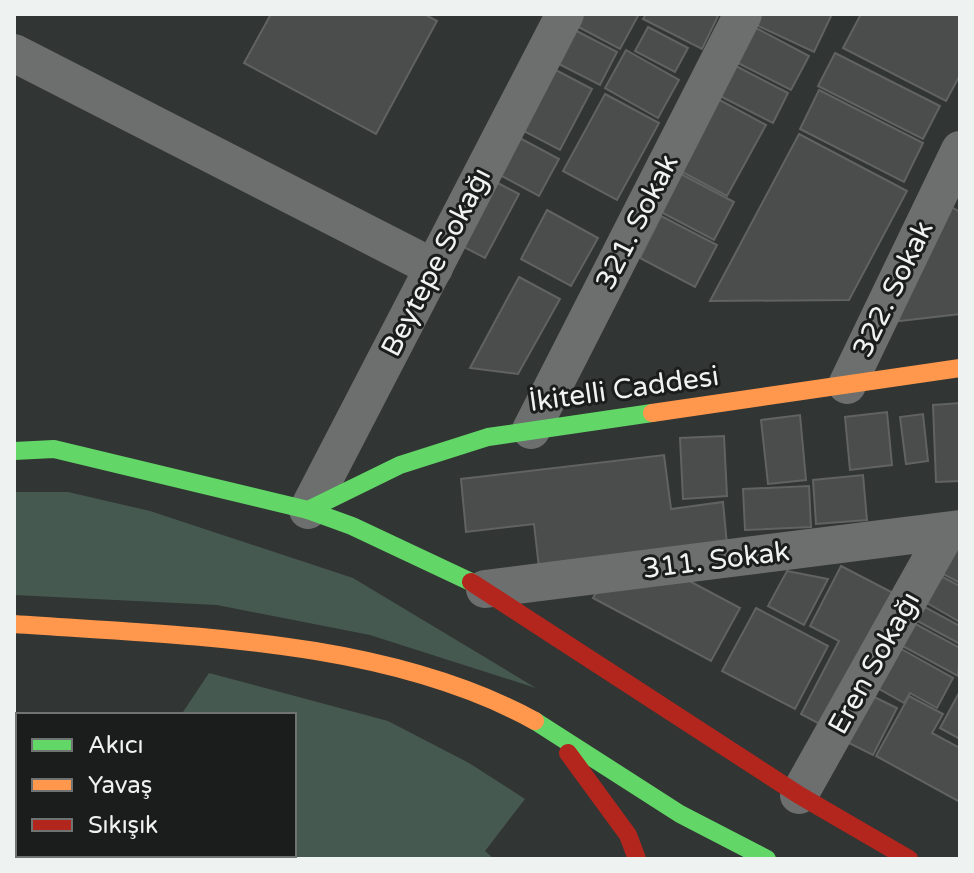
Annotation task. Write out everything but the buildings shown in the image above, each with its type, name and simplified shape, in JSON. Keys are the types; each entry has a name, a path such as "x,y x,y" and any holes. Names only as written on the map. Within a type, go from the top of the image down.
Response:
{"main road":[{"name":"İkitelli Caddesi","path":"308,510 400,465 488,437 960,368"},
{"path":"14,451 54,449 308,510 352,526 485,589 799,795 909,859"},
{"path":"14,624 279,645 399,671 504,706 552,731 681,815 767,859"},
{"path":"552,731 628,835 637,859"}],"street":[{"name":"Beytepe Sokağı","path":"308,510 565,14"},
{"name":"321. Sokak","path":"531,430 743,14"},
{"path":"14,53 434,268"},
{"name":"322. Sokak","path":"847,385 960,150"},
{"name":"311. Sokak","path":"485,589 954,530"},
{"name":"Eren Sokağı","path":"799,795 954,530"}],"green space":[{"path":"14,492 68,492 150,511 353,578 536,688 370,635 217,605 14,595"},
{"path":"209,673 388,721 469,763 525,799 485,851 494,859 225,859 222,857 296,857 296,713 182,713"}],"traffic: fast":[{"path":"308,510 400,465 488,437 652,413"},
{"path":"14,451 54,449 308,510 352,526 471,582"},
{"path":"535,721 680,814 767,859"}],"traffic: slow":[{"path":"652,413 960,368"},
{"path":"14,624 213,638 348,657 414,673 476,693 535,721"}],"traffic: jam":[{"path":"471,582 799,795 909,859"},
{"path":"568,753 628,835 637,859"}]}
